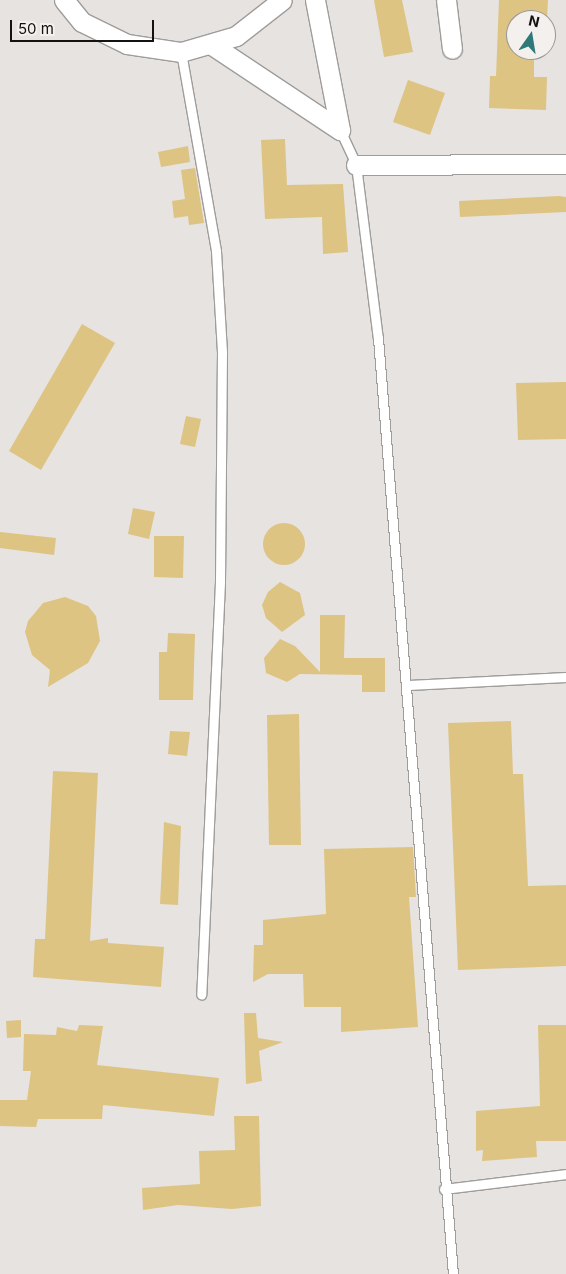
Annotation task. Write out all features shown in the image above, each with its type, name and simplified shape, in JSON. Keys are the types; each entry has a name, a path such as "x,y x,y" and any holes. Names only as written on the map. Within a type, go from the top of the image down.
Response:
{"street":[{"path":"64,0 82,22 127,44 180,52 212,46 255,25 282,0"},
{"path":"315,0 340,130"},
{"path":"446,0 452,49"},
{"path":"212,46 340,130"},
{"path":"356,166 566,164"}],"lane":[{"path":"180,52 216,251 222,352 220,582 201,995"},
{"path":"340,130 356,166 378,338 408,685 444,1189 453,1274"},
{"path":"408,685 566,677"},
{"path":"444,1189 566,1174"}],"building":[{"path":"374,0 402,0 413,52 384,57"},
{"path":"499,0 548,0 548,10 506,10 506,60 534,60 534,77 547,77 546,110 489,108 490,76 496,76"},
{"path":"408,80 445,93 430,135 393,122"},
{"path":"285,139 287,185 343,184 348,252 323,254 322,217 265,219 261,140"},
{"path":"188,146 190,162 161,167 158,152"},
{"path":"195,168 204,223 189,225 188,216 174,218 172,201 185,199 181,170"},
{"path":"566,197 566,212 460,217 459,201"},
{"path":"82,324 115,343 41,470 9,451"},
{"path":"566,382 566,439 518,440 516,383"},
{"path":"186,416 201,419 195,447 180,444"},
{"path":"133,508 155,512 149,539 128,534"},
{"path":"288,523 296,526 302,532 305,544 302,556 296,562 280,565 272,562 266,556 263,540 266,532 272,526"},
{"path":"0,532 56,538 54,555 0,548"},
{"path":"154,536 184,536 183,578 154,577"},
{"path":"280,582 300,593 305,615 282,632 266,618 262,605 268,592"},
{"path":"65,597 88,606 96,616 100,641 88,663 48,687 50,670 32,655 25,632 28,621 43,603"},
{"path":"320,615 345,615 344,658 385,658 385,692 362,692 362,675 300,674 287,682 266,673 264,658 280,639 295,646 320,672"},
{"path":"168,633 195,634 193,700 159,700 159,652 167,652"},
{"path":"299,714 301,845 269,845 267,715"},
{"path":"511,721 513,774 523,774 528,886 566,885 566,966 458,970 448,723"},
{"path":"170,731 190,732 187,756 168,754"},
{"path":"53,771 98,773 90,941 108,938 108,943 164,947 161,987 33,977 35,939 45,939"},
{"path":"164,822 181,826 178,905 160,904"},
{"path":"413,847 416,897 409,897 418,1027 341,1032 341,1007 304,1007 303,974 268,974 253,982 254,945 263,945 263,920 326,914 324,849"},
{"path":"244,1013 256,1013 258,1038 283,1042 259,1051 262,1081 246,1084"},
{"path":"21,1020 21,1037 7,1038 6,1021"},
{"path":"79,1025 103,1026 97,1065 219,1078 214,1116 103,1105 102,1119 38,1119 36,1127 0,1126 0,1100 27,1100 31,1071 23,1071 24,1034 56,1035 57,1027 77,1031"},
{"path":"538,1025 566,1025 566,1141 536,1141 537,1157 482,1161 483,1150 476,1151 476,1111 540,1106"},
{"path":"234,1116 259,1116 261,1206 232,1209 178,1205 143,1210 142,1188 200,1184 199,1151 235,1150"}]}
